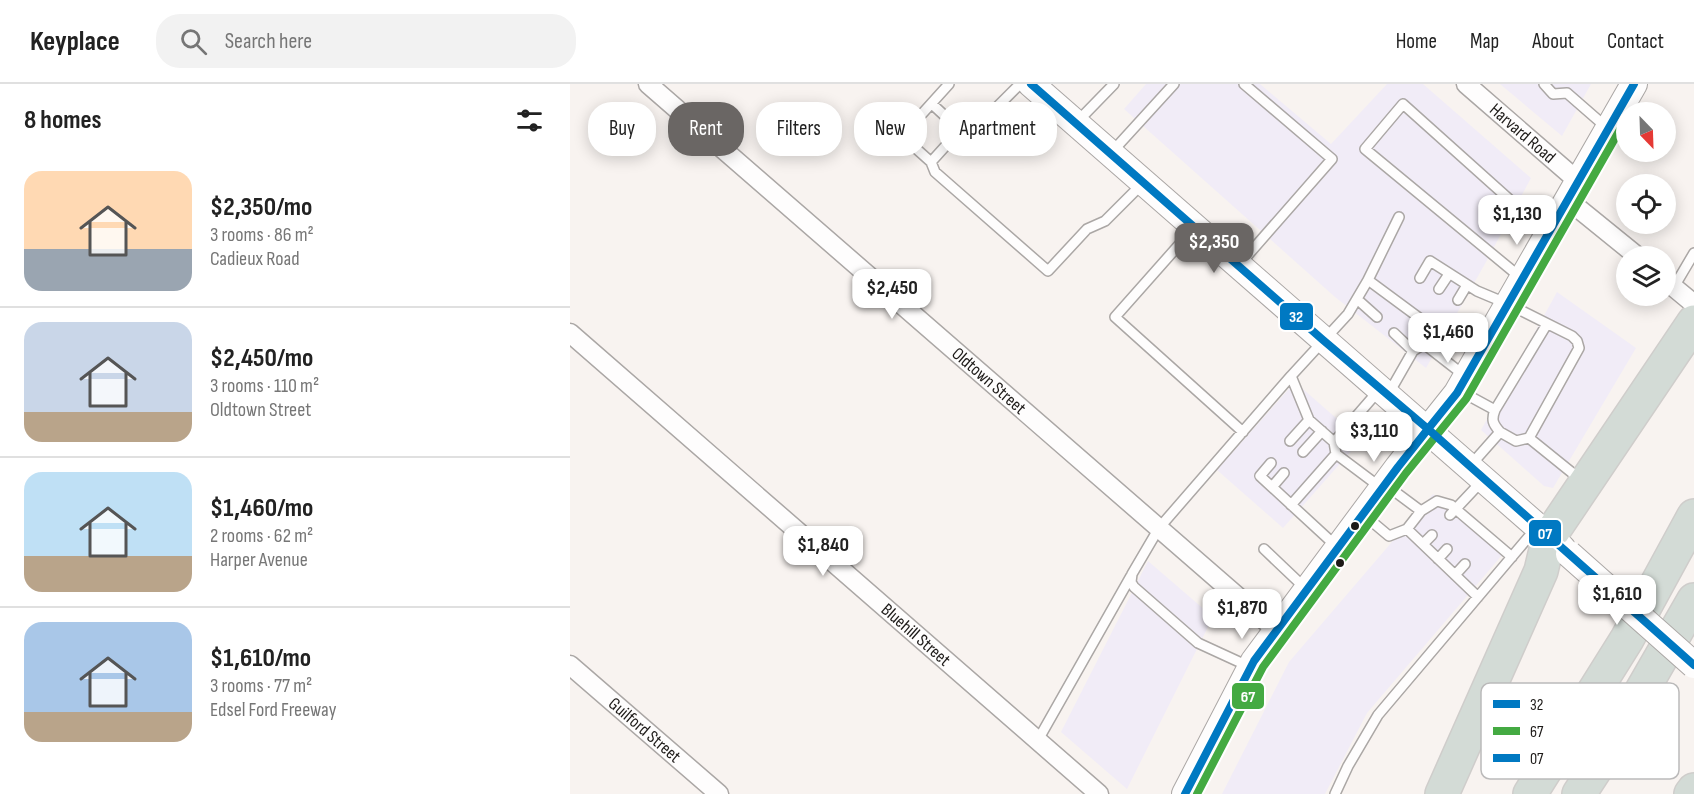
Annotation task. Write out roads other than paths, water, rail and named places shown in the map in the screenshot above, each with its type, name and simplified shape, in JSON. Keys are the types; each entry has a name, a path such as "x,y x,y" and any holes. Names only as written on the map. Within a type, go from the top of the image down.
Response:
{"highway":[{"path":"1491,683 1541,571 1551,539 1585,483 1694,322"},
{"path":"1599,683 1627,639 1694,516"},
{"path":"1646,683 1694,600"},
{"path":"1442,794 1481,706"},
{"path":"1530,794 1539,779"},
{"path":"1579,794 1589,779"}],"main road":[{"path":"1185,794 1251,667 1306,589 1462,383 1634,84"},
{"path":"1030,85 1428,429 1694,665"}],"street":[{"name":"Oldtown Street","path":"648,84 1276,630"},
{"name":"Harvard Road","path":"1466,84 1627,246"},
{"path":"1676,288 1694,304"},
{"name":"Bluehill Street","path":"570,333 1099,794"},
{"name":"Guilford Street","path":"570,665 718,794"}],"lane":[{"path":"949,84 902,136 931,162 935,172 1048,271 1087,229 1105,221 1143,183"},
{"path":"1076,123 1114,84"},
{"path":"1111,154 1174,84"},
{"path":"1238,266 1332,159 1244,84"},
{"path":"1544,84 1553,94 1568,93 1609,129"},
{"path":"1009,102 1030,85"},
{"path":"932,104 939,110"},
{"path":"1523,279 1365,149 1403,104 1548,235"},
{"path":"931,162 939,153"},
{"path":"1038,740 1159,528 1198,487 1291,376 1348,314 1358,300 1399,217"},
{"path":"1194,227 1115,317 1243,432"},
{"path":"1676,276 1694,253"},
{"path":"1420,278 1430,261 1477,291 1508,304 1572,336 1577,341 1579,348 1537,415 1529,438"},
{"path":"1439,289 1449,274"},
{"path":"1368,280 1405,302 1422,320 1437,331"},
{"path":"1458,300 1467,285"},
{"path":"1358,300 1377,317"},
{"path":"1422,320 1427,309"},
{"path":"1334,442 1384,392 1413,351 1424,344 1445,320"},
{"path":"1529,438 1516,441 1500,432 1493,424 1492,417 1533,353 1546,324"},
{"path":"1394,333 1413,351"},
{"path":"1424,344 1462,383 1495,410"},
{"path":"1291,376 1309,420 1334,442 1336,454 1421,511"},
{"path":"1290,441 1309,420"},
{"path":"1303,452 1322,431"},
{"path":"1453,512 1500,432"},
{"path":"1529,438 1585,483"},
{"path":"1291,505 1336,454"},
{"path":"1271,463 1260,476 1338,548"},
{"path":"1272,487 1284,474"},
{"path":"1362,514 1389,536 1407,529 1421,511 1437,501 1452,505 1453,512 1486,541 1512,557"},
{"path":"1407,529 1478,597"},
{"path":"1423,544 1432,535"},
{"path":"1335,794 1348,766 1378,715 1512,557 1551,539"},
{"path":"1264,549 1306,589"},
{"path":"1438,559 1447,549"},
{"path":"1455,575 1465,564"},
{"path":"1132,574 1131,582 1134,588 1198,644 1251,667"}]}
